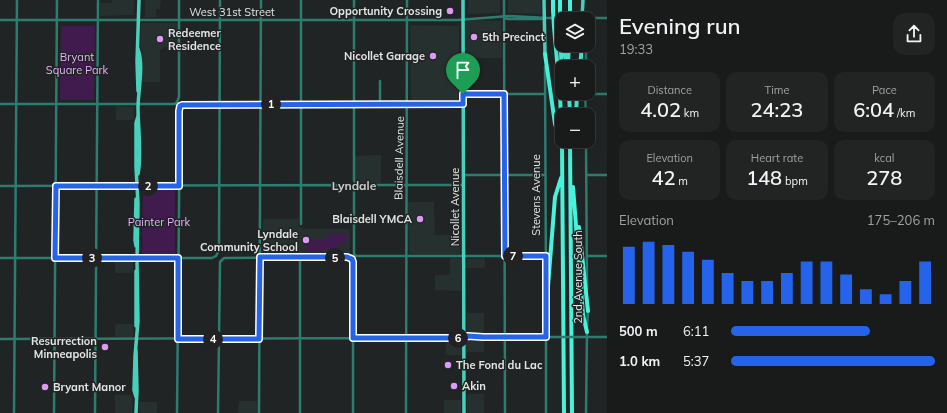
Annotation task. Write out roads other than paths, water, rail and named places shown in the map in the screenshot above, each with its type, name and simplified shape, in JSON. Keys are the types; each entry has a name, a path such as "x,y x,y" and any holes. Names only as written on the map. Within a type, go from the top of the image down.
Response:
{"highway":[{"path":"553,0 557,60"},
{"path":"561,60 560,26 562,0"},
{"path":"570,0 570,12"},
{"path":"545,54 555,124"},
{"path":"562,148 564,413"},
{"path":"570,148 572,413"},
{"path":"571,170 581,240 588,310"},
{"path":"546,312 555,197 562,174"},
{"path":"575,202 583,315 586,332"}],"main road":[{"path":"136,413 136,397 134,390 136,327 138,321 138,278 136,269 138,240 138,92 140,64 138,49 139,0"},
{"name":"Nicollet Avenue","path":"463,0 464,413"},
{"name":"Stevens Avenue","path":"544,0 545,54"},
{"path":"583,0 584,12"}],"street":[{"path":"14,413 17,0"},
{"path":"54,413 56,0"},
{"path":"95,413 98,0"},
{"path":"0,104 172,104 177,102 179,97 179,0"},
{"path":"0,258 212,258 216,256 219,250 220,186 220,0"},
{"path":"259,413 260,0"},
{"path":"300,224 301,0"},
{"path":"354,0 355,184 464,185"},
{"name":"Blaisdell Avenue","path":"406,413 408,104 407,0"},
{"path":"504,0 505,413"},
{"name":"West 31st Street","path":"0,20 354,21 463,19 509,16 555,18"},
{"name":"West 31st Street","path":"595,19 607,18"},
{"name":"Stevens Avenue","path":"545,54 546,413"},
{"path":"380,81 380,104"},
{"path":"595,93 607,94"},
{"path":"463,94 544,94"},
{"path":"177,413 180,106 220,104 463,104"},
{"name":"2nd Avenue South","path":"586,148 588,310 586,332 586,413"},
{"path":"464,175 546,175"},
{"path":"586,175 607,175"},
{"path":"0,186 347,185 354,190 354,254 356,256 546,256"},
{"path":"587,256 607,256"},
{"path":"218,413 219,264 221,260 227,258 260,257 347,257 352,259 353,262 353,413"},
{"path":"300,258 300,413"},
{"path":"0,339 464,339 480,336 607,337"}],"place":[{"name":"Opportunity Crossing","path":"450,11"},
{"name":"5th Precinct","path":"474,37"},
{"name":"Redeemer Residence","path":"160,39"},
{"name":"Nicollet Garage","path":"433,56"},
{"name":"Blaisdell YMCA","path":"420,219"},
{"name":"Lyndale Community School","path":"306,240"},
{"name":"Resurrection Minneapolis","path":"105,347"},
{"name":"The Fond du Lac","path":"448,365"},
{"name":"Akin","path":"454,386"},
{"name":"Bryant Manor","path":"45,387"}],"district":[{"name":"Lyndale","path":"354,185"}],"park label":[{"name":"Bryant Square Park","path":"77,63"},
{"name":"Painter Park","path":"159,222"}]}
